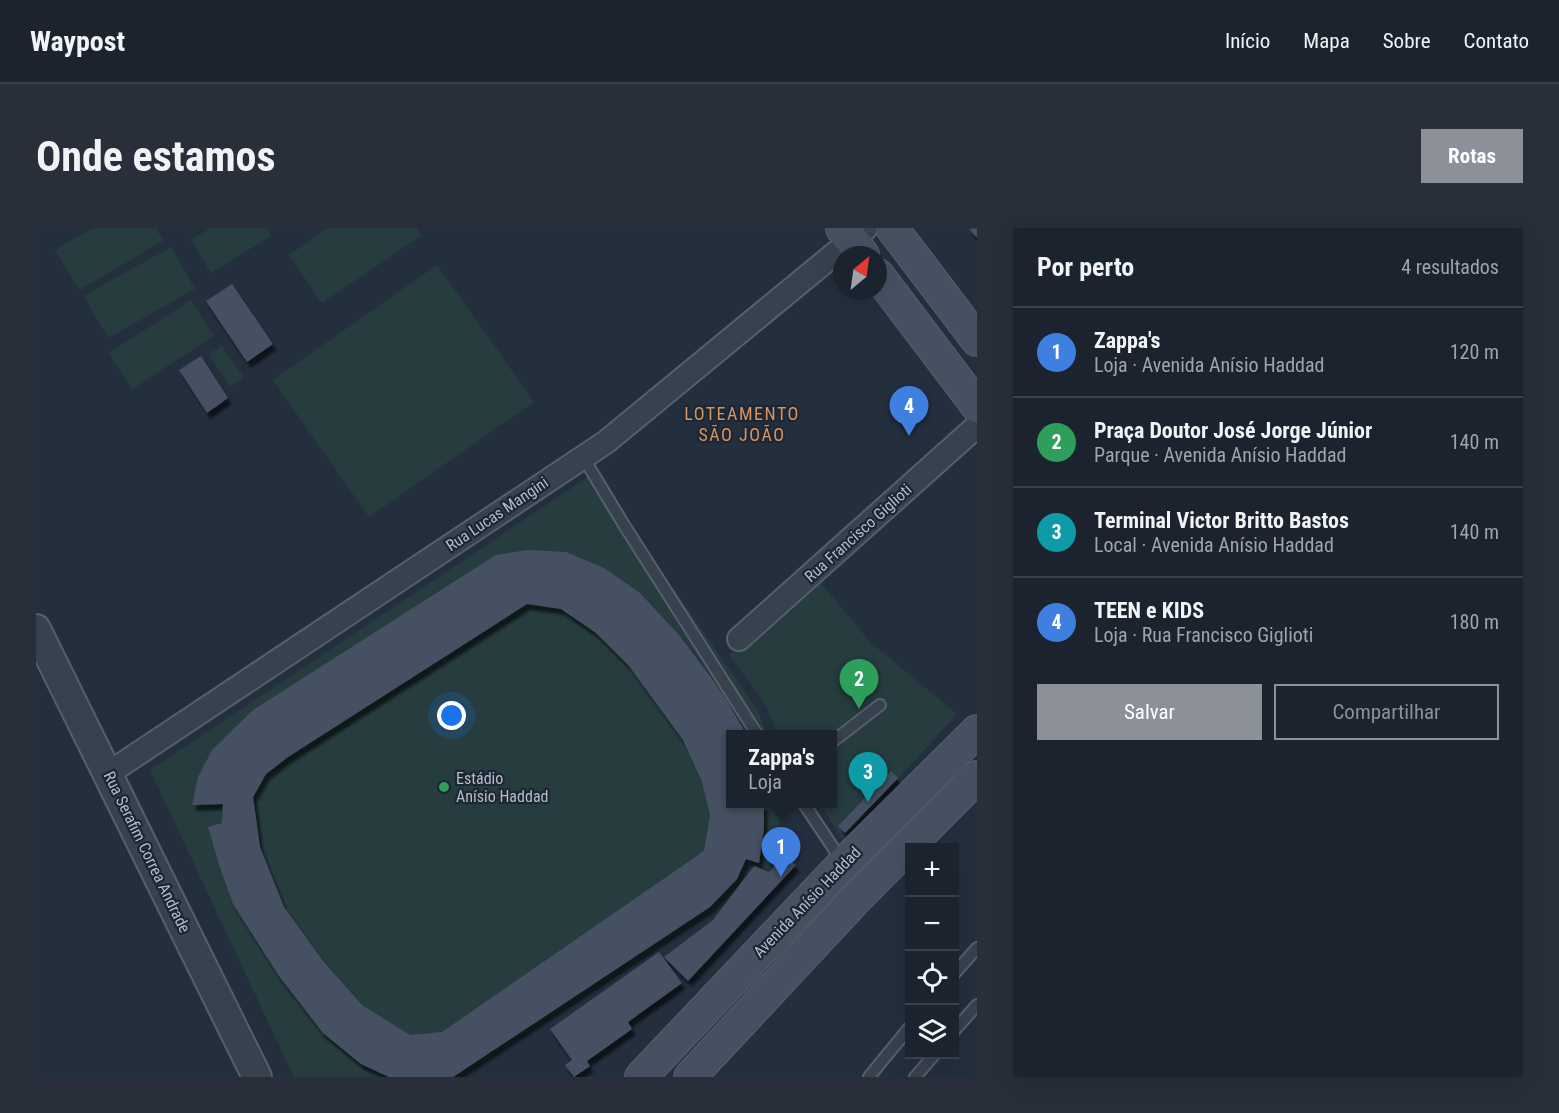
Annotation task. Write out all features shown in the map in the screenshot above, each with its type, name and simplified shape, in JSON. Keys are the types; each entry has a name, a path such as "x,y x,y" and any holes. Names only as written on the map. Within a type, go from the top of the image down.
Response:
{"main road":[{"path":"892,228 977,340"},
{"path":"887,287 977,406"},
{"name":"Avenida Anísio Haddad","path":"641,1077 838,869 977,731"},
{"name":"Avenida Anísio Haddad","path":"690,1077 858,897 977,777"},
{"path":"838,869 858,897"}],"street":[{"name":"Rua Lucas Mangini","path":"109,773 606,442 856,238"},
{"name":"Rua Francisco Giglioti","path":"739,639 977,426"},
{"name":"Rua Serafim Correa Andrade","path":"36,629 257,1077"}],"lane":[{"path":"583,457 754,730"},
{"path":"837,738 880,705"},
{"path":"806,808 838,869"},
{"path":"959,968 977,948"},
{"path":"959,1025 977,1005"},
{"path":"869,1077 905,1033"},
{"path":"915,1077 930,1059"}],"green space":[{"path":"93,228 156,228 163,241 79,290 55,250"},
{"path":"210,228 266,228 271,236 211,273 191,240"},
{"path":"328,228 417,228 422,235 322,303 289,255"},
{"path":"171,247 195,289 108,338 84,296"},
{"path":"437,265 534,402 369,517 273,380"},
{"path":"191,300 214,336 132,389 109,353"},
{"path":"222,346 244,378 230,387 209,354"},
{"name":"Estádio Anísio Haddad","path":"594,473 758,711 765,730 726,730 726,808 779,808 780,824 769,870 748,863 739,882 714,910 460,1077 294,1077 150,770"},
{"path":"817,578 870,642 957,714 843,840 823,808 837,808 837,730 775,730 766,705 729,655"}],"building":[{"path":"977,228 977,238 969,229"},
{"path":"232,284 273,344 247,362 206,301"},
{"path":"201,356 228,398 207,413 179,370"},
{"path":"527,550 566,552 604,568 640,593 679,635 726,699 744,730 726,730 726,808 764,808 764,829 759,863 746,859 737,879 710,907 453,1077 389,1077 361,1064 323,1033 279,976 233,904 219,865 208,827 222,823 223,804 192,805 198,777 212,750 253,710 496,555","holes":["527,604 561,609 596,633 629,666 683,740 702,782 710,815 704,851 442,1032 410,1035 362,1005 323,961 284,907 260,847 253,797 266,774 288,757"]},
{"path":"891,771 898,778 845,833 838,826"},
{"path":"784,855 796,865 688,981 664,957 713,920 754,866 769,872"},
{"path":"659,952 682,983 628,1022 632,1029 587,1061 590,1066 574,1077 565,1065 572,1060 550,1029"}],"place":[{"name":"TEEN e KIDS","path":"909,436"},
{"name":"Praça Doutor José Jorge Júnior","path":"859,709"},
{"name":"Estádio Anísio Haddad","path":"444,787"},
{"name":"Terminal Victor Britto Bastos","path":"868,802"},
{"name":"Zappa's","path":"781,877"}],"district":[{"name":"LOTEAMENTO SÃO JOÃO","path":"742,423"}]}
